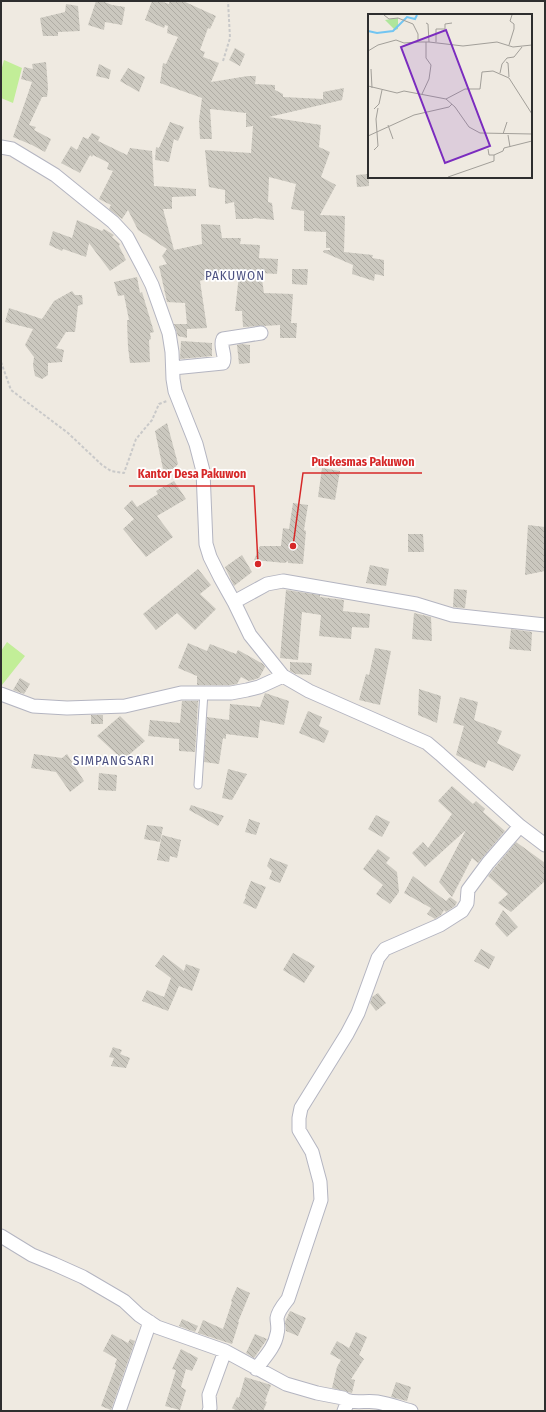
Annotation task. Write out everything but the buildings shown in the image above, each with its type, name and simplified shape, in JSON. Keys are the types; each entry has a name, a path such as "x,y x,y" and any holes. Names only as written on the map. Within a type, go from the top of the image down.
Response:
{"street":[{"path":"1,146 12,149 55,175 113,222 127,237 152,285 169,333 172,352 173,380 177,396 196,444 203,471 206,544 210,557 250,635 283,676 309,691 427,743 520,826 545,845"},
{"path":"173,368 223,364 225,359 221,343 223,339 261,333"},
{"path":"234,602 267,584 283,581 416,604 452,615 545,625"},
{"path":"1,694 33,706 68,708 125,706 181,693 231,692 247,690 259,687 283,676"},
{"path":"256,1368 271,1348 277,1334 277,1318 279,1312 288,1299 321,1200 320,1182 312,1152 299,1130 299,1118 302,1108 351,1027 361,1006 378,958 385,949 440,925 462,911 467,903 468,890 488,863 520,826"},
{"path":"1,1236 32,1255 84,1277 124,1301 139,1315 158,1327 225,1351 286,1384 345,1406 366,1401 377,1402 411,1411"},
{"path":"119,1411 150,1322"},
{"path":"209,1411 209,1394 225,1351"}],"lane":[{"path":"198,785 204,692"}],"path":[{"path":"223,61 230,38 228,1"},
{"path":"1,362 11,390 68,433 102,465 111,471 124,473 136,439 152,420 159,404 177,396"}],"green space":[{"path":"4,60 22,68 13,103 1,98 1,71"},
{"path":"7,642 25,656 2,685 1,651"}],"place":[{"name":"Puskesmas Pakuwon","path":"293,546"},
{"name":"Kantor Desa Pakuwon","path":"258,564"}],"district":[{"name":"PAKUWON","path":"235,275"},
{"name":"SIMPANGSARI","path":"114,760"}]}
